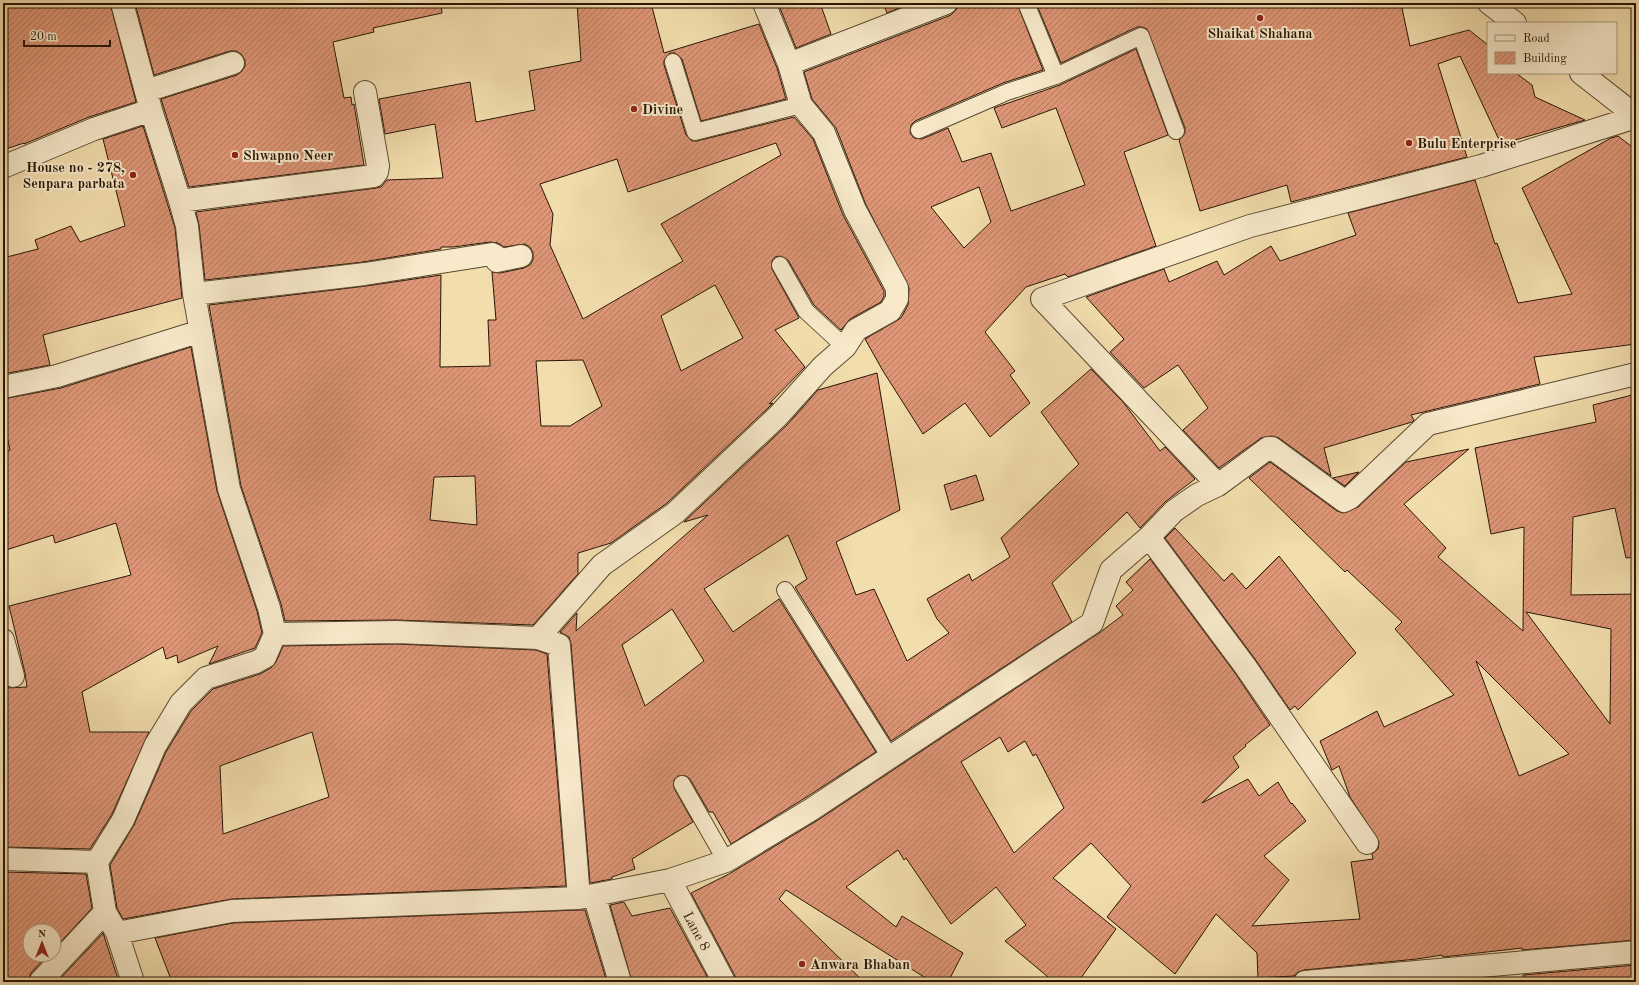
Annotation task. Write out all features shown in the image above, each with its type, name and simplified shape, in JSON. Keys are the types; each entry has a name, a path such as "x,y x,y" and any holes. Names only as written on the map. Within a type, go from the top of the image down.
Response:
{"street":[{"path":"122,3 149,100 187,226 194,294 205,363 229,489 269,608 275,634 265,657 256,662 206,678 181,703 155,746 123,820 97,862 105,912 117,933 133,982"},
{"path":"538,638 602,565 675,514 778,416 823,366 845,347 856,330 890,311 897,299 897,288 855,210 824,133 801,105 789,64 764,3"},
{"path":"789,64 946,3"},
{"path":"1489,3 1514,22"},
{"path":"3,167 94,129 149,100 233,63"},
{"path":"1581,74 1636,117"},
{"path":"180,200 374,176 377,172 378,166 365,92"},
{"path":"1218,485 1042,299 1250,226 1481,166 1636,117"},
{"path":"194,294 365,274 398,267 444,263 492,254 496,256 497,261 521,256"},
{"path":"3,388 57,376 201,331"},
{"path":"117,933 232,911 586,896 670,880 726,862 804,814 1092,624 1111,570 1149,537 1174,511 1197,496 1218,485 1268,448 1272,448 1344,501 1350,498 1428,424 1636,374"},
{"path":"1149,537 1245,666 1367,843"},
{"path":"275,634 396,632 538,638 559,645 586,896 620,982"},
{"path":"3,640 12,676"},
{"path":"3,858 97,862"},
{"name":"Lane 8","path":"670,880 724,982"},
{"path":"40,982 105,912"},
{"path":"1305,982 1636,952"}],"lane":[{"path":"1026,3 1056,76"},
{"path":"920,130 1007,92 1056,76 1141,36 1176,131"},
{"path":"673,62 695,132 801,105"},
{"path":"780,266 806,310 845,347"},
{"path":"785,590 890,757"},
{"path":"682,784 726,862"}],"building":[{"path":"13,3 110,3 136,102 89,117 24,144 3,150 3,7"},
{"path":"135,3 441,3 442,13 373,28 374,32 333,42 344,98 351,97 352,105 354,104 364,165 189,187 161,99 237,75 245,66 245,60 241,54 236,51 230,51 154,75"},
{"path":"577,3 651,3 664,53 759,24 777,68 786,99 701,121 682,59 675,53 670,53 664,60 664,65 686,135 692,141 697,141 794,117 813,139 843,215 884,291 884,296 881,302 850,319 841,330 814,305 788,260 780,256 775,257 772,261 772,269 799,318 775,330 805,367 769,404 773,403 769,407 667,503 611,543 578,553 578,574 533,625 397,620 285,621 281,604 241,486 209,305 366,286 441,275 440,367 490,366 488,320 496,320 492,272 500,273 524,268 530,265 533,260 533,253 530,247 525,244 504,247 498,243 490,242 453,247 441,247 441,249 363,262 205,280 199,225 196,212 376,188 381,187 387,180 443,178 435,124 385,134 379,99 470,82 476,122 535,110 529,71 581,61","holes":["776,143 781,155 661,224 683,261 583,319 550,245 553,214 540,184 617,159 628,192","715,285 743,338 681,371 661,316","583,360 602,406 570,426 541,426 536,361","475,476 477,525 430,520 434,477"]},
{"path":"778,3 820,3 831,34 796,48"},
{"path":"883,3 911,3 887,13"},
{"path":"958,3 1017,3 1043,70 1003,83 915,121 911,125 910,133 914,138 922,139 948,128 962,162 991,153 1011,211 1085,185 1056,108 1002,128 994,108 1060,85 1136,49 1168,135 1124,152 1156,246 1068,277 1065,274 1026,287 985,332 1015,371 1010,375 1030,403 990,437 965,403 923,434 883,371 865,339 901,318 908,305 909,288 866,205 836,128 812,99 804,72 951,15 956,10","holes":["979,187 991,222 964,248 931,207"]},
{"path":"1036,3 1401,3 1410,46 1469,30 1487,44 1487,74 1517,74 1532,85 1535,97 1585,120 1501,144 1460,56 1438,64 1467,157 1291,202 1287,185 1200,211 1179,140 1185,133 1185,128 1147,29 1137,27 1061,63"},
{"path":"143,126 175,228 182,298 43,335 50,365 3,374 3,258 38,249 35,240 71,226 80,242 125,226 103,139"},
{"path":"1618,136 1636,150 1636,344 1534,357 1540,384 1411,415 1414,420 1412,422 1324,448 1331,476 1279,438 1272,436 1261,438 1219,468 1183,430 1208,408 1178,365 1144,388 1110,352 1124,339 1086,297 1164,269 1169,282 1217,261 1224,275 1271,246 1280,261 1356,235 1348,213 1475,180 1495,244 1497,243 1518,303 1572,294 1522,188 1611,138"},
{"path":"191,347 217,491 257,611 262,633 255,648 209,664 218,646 178,663 177,655 166,659 163,647 82,692 90,732 149,732 112,814 90,849 3,847 3,771 6,772 6,688 27,687 9,606 131,575 116,523 55,543 53,535 3,551 3,452 10,450 3,418 3,399 61,388"},
{"path":"1091,369 1123,402 1160,451 1165,447 1195,479 1165,502 1140,528 1127,512 1052,583 1072,622 891,741 795,587 807,579 788,535 704,589 733,632 779,599 876,752 731,844 713,812 709,812 690,779 686,776 678,776 674,780 674,788 693,822 632,859 635,869 612,877 612,879 590,883 571,644 569,637 560,632 577,613 576,631 708,515 684,522 787,425 818,390 877,373 900,510 836,542 856,595 874,589 907,661 949,633 937,619 927,599 969,574 972,581 1010,557 1001,538 1079,464 1041,412","holes":["672,609 704,661 645,706 622,645"]},
{"path":"1636,394 1636,557 1626,558 1615,508 1573,517 1571,595 1636,594 1636,940 1522,950 1522,948 1443,957 1442,955 1417,959 1304,970 1298,972 1294,976 1258,978 1257,953 1216,914 1175,974 1107,917 1131,886 1091,843 1053,878 1116,929 1078,982 1054,982 1005,941 1026,925 996,887 951,924 906,858 904,860 898,850 846,887 896,927 902,916 963,953 948,982 932,982 786,890 779,899 864,982 736,982 735,976 691,893 729,874 818,820 1099,633 1123,615 1116,606 1133,590 1126,582 1150,559 1235,673 1270,725 1245,745 1246,746 1233,757 1239,767 1202,803 1248,779 1259,796 1278,782 1291,804 1292,803 1306,821 1264,856 1289,880 1252,926 1360,919 1351,862 1373,859 1372,854 1378,849 1379,842 1350,797 1339,766 1332,770 1320,741 1377,711 1384,727 1454,695 1395,629 1402,622 1347,570 1345,572 1249,478 1270,462 1337,511 1343,513 1358,507 1406,462 1469,449 1404,504 1446,548 1438,557 1523,631 1524,527 1491,534 1475,448 1596,422 1593,405","holes":["1526,612 1611,629 1610,724","1476,661 1569,754 1519,776","1000,737 1008,752 1025,741 1033,756 1036,754 1064,808 1014,853 961,762"]},
{"path":"1359,472 1345,486 1333,478"},
{"path":"976,475 984,500 951,510 944,485"},
{"path":"1175,528 1224,581 1232,573 1246,589 1279,556 1356,653 1298,710 1295,706 1290,710 1255,659 1165,538"},
{"path":"396,644 536,650 547,654 566,886 232,899 123,919 117,908 110,865 134,825 166,752 191,711 213,689 260,674 271,668 276,662 283,646","holes":["312,732 329,797 223,834 220,766"]},
{"path":"3,872 86,874 92,908 62,940 62,923 22,923 22,963 40,963 31,973 28,980 3,980"},
{"path":"624,902 632,916 670,908 710,982 632,982 610,905"},
{"path":"585,910 607,982 172,982 155,938 233,923"},
{"path":"103,933 119,982 57,982"},
{"path":"1636,965 1636,982 1523,982 1523,975"}],"place":[{"name":"Shaikat Shahana","path":"1260,18"},
{"name":"Divine","path":"634,109"},
{"name":"Bulu Enterprise","path":"1409,143"},
{"name":"Shwapno Neer","path":"235,155"},
{"name":"House no - 278, Senpara parbata","path":"133,175"},
{"name":"Anwara Bhaban","path":"802,964"}]}
